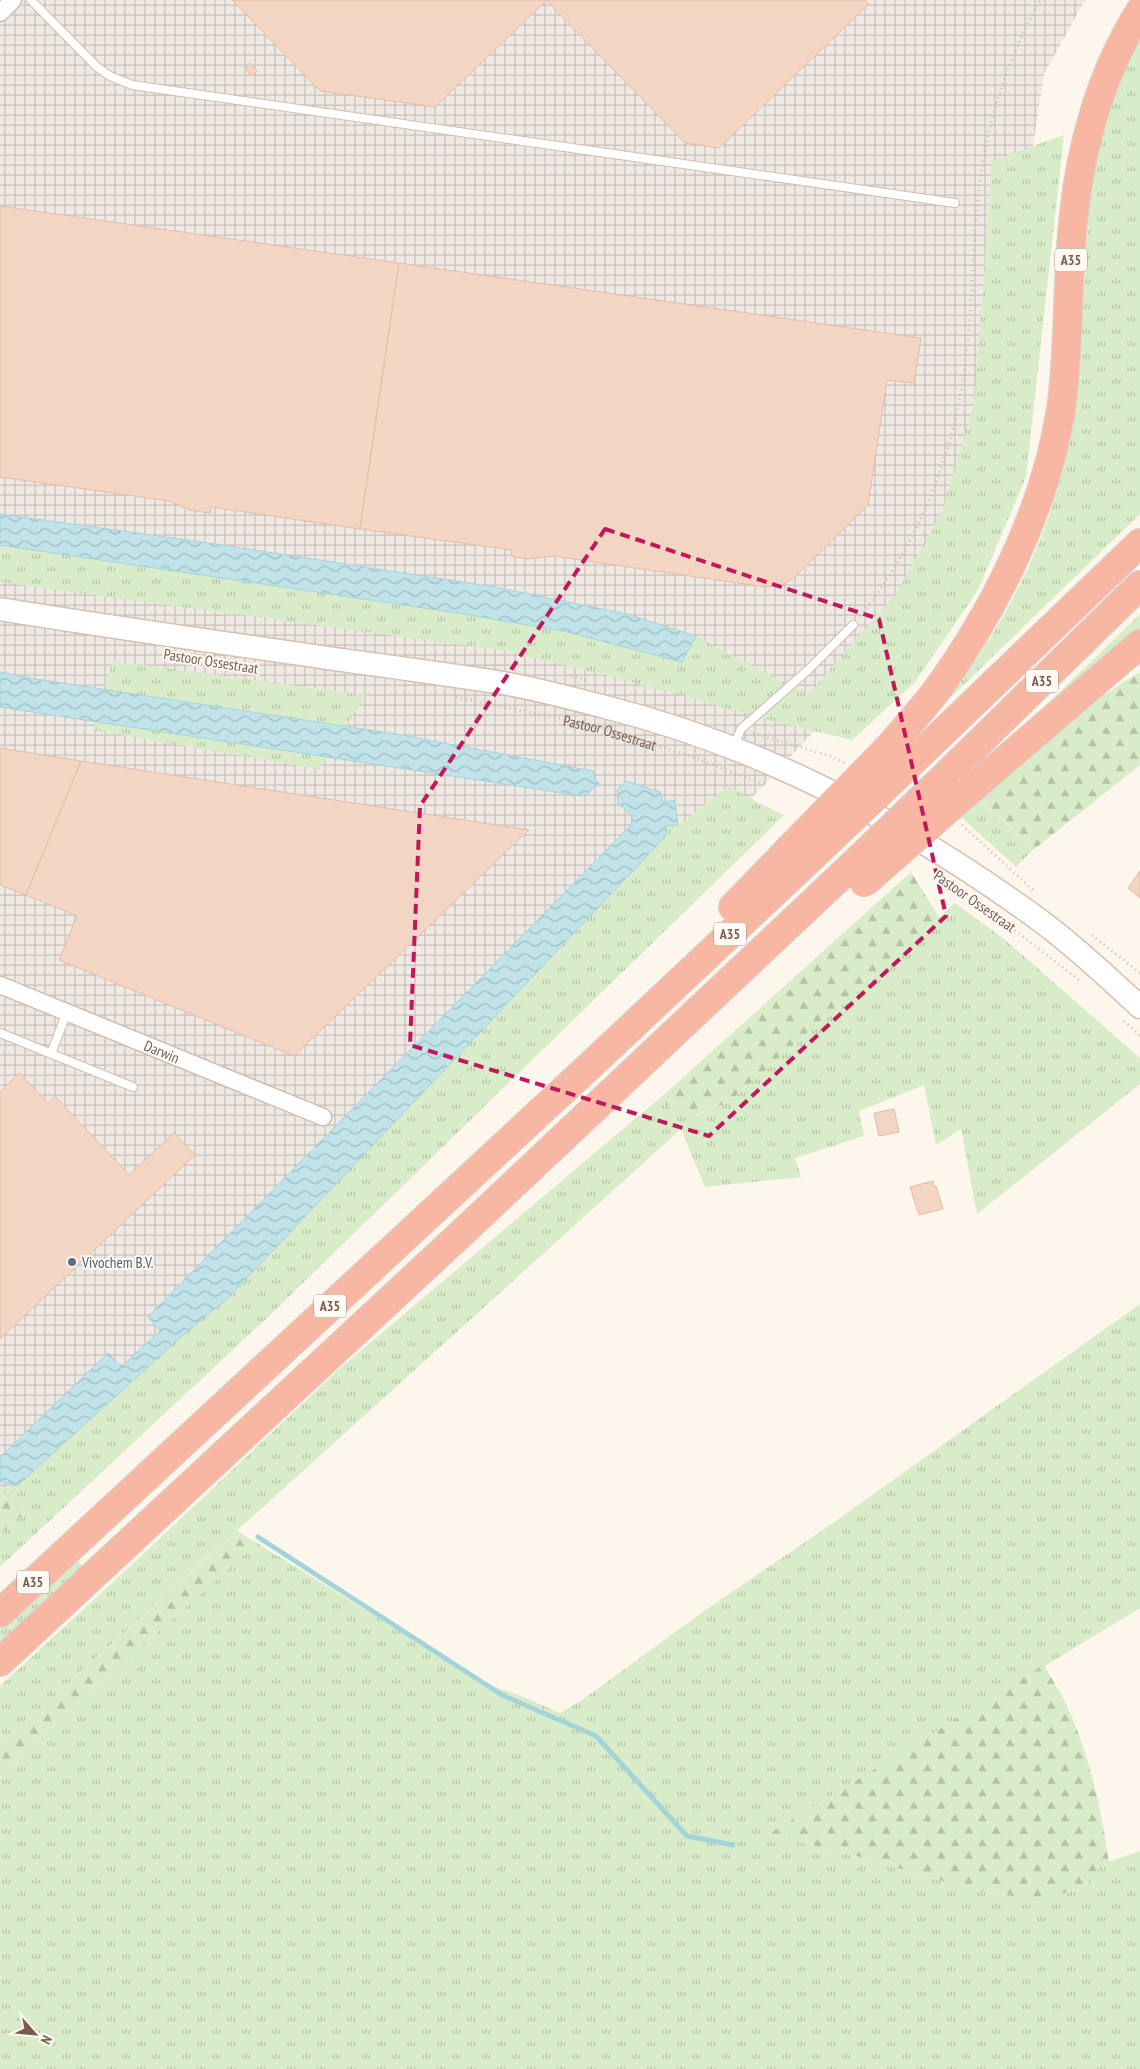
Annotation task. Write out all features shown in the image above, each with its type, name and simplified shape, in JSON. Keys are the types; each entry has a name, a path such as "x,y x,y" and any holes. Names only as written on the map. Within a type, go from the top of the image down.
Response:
{"highway":[{"name":"A35","path":"0,1613 646,1012 803,850 932,696 965,650 990,606 1036,510 1050,463 1061,409 1074,214 1085,148 1100,92 1123,41 1140,12"},
{"name":"A35","path":"803,850 914,760 1140,543"},
{"name":"A35","path":"854,878 945,776 1140,585"},
{"name":"A35","path":"0,1662 492,1205 814,902 854,878 970,790 1140,644"}],"main road":[{"name":"Pastoor Ossestraat","path":"0,609 505,684 616,710 672,726 733,749 812,783 860,807 935,850 1026,910 1104,974 1130,1012"}],"street":[{"path":"0,13 13,0"},
{"name":"Darwin","path":"0,985 323,1117"}],"lane":[{"path":"31,0 97,67 110,76 132,84 955,202"},
{"path":"733,749 741,729 808,670 853,625"},
{"path":"51,1054 67,1012"},
{"path":"0,1033 133,1087"}],"path":[{"path":"853,625 871,603 896,564 924,512 944,462 957,412 965,362 982,167 993,116 1006,73 1022,33 1040,0"},
{"name":"Pastoor Ossestraat","path":"446,696 599,727 690,756 775,788"},
{"name":"Pastoor Ossestraat","path":"991,912 1080,981"},
{"path":"1130,1012 1140,1036"}],"highlighted area":[{"path":"605,529 879,619 946,916 709,1136 410,1045 420,806"}],"shaded area":[{"path":"0,0 1085,0 1044,74 1020,230 998,402 892,648 746,804 0,1526"}],"green space":[{"path":"1140,34 1140,514 949,699 947,696 985,646 1017,591 1039,543 1057,492 1075,405 1088,228 1096,158 1109,110"},
{"path":"1064,135 1026,477 978,590 915,682 852,740 777,722 614,677 499,650 0,582 0,545 464,614 563,631 682,662 696,636 808,695 897,592 942,511 974,404 992,161"},
{"path":"1140,614 1140,634 1010,740"},
{"path":"113,661 366,695 319,769 93,730"},
{"path":"1140,672 1140,765 1032,851 1005,821 977,799 1097,699"},
{"path":"729,786 784,815 267,1318 0,1567 0,1535 26,1511 3,1489 18,1485 182,1336 227,1299 666,826 678,825"},
{"path":"977,799 1004,821 1032,851 1016,867 959,815"},
{"path":"911,872 939,917 729,1102 702,1112 686,1114 670,1107 662,1099 668,1091"},
{"path":"955,903 1004,939 1140,1058 1140,1084 977,1214 961,1129 936,1145 924,1085 859,1111 864,1136 795,1158 801,1177 705,1187 681,1129 0,1745 0,1686 338,1370 668,1091 663,1099 697,1115 729,1102"},
{"path":"1140,1304 1140,1608 767,1835 846,1853 963,1887 1024,1898 1057,1898 1069,1890 1086,1891 1090,1874 1109,1862 1140,1851 1140,2069 0,2069 0,1773 257,1543 482,1682 560,1713 585,1698 704,1611 833,1523"},
{"path":"0,1488 26,1511 0,1535"},
{"path":"237,1531 257,1543 0,1773 0,1745"},
{"path":"68,1552 87,1570 0,1650 0,1616"},
{"path":"1044,1665 1067,1706 1080,1737 1096,1790 1103,1826 1109,1862 1091,1874 1087,1891 1069,1890 1057,1898 1024,1898 963,1887 846,1853 767,1835"}],"water":[{"path":"0,514 209,543 495,587 627,614 696,636 682,662 563,631 464,614 0,545"},
{"path":"0,672 396,734 593,771 596,781 599,783 598,786 594,786 590,792 582,796 0,707"},
{"path":"626,781 660,792 663,802 675,800 678,825 666,826 666,836 227,1299 182,1336 18,1485 0,1482 0,1457 108,1353 121,1367 160,1331 148,1317 631,825 632,815 618,804 617,790"}],"building":[{"path":"232,0 547,0 435,107 320,91"},
{"path":"546,0 865,0 869,4 719,148 685,143"},
{"path":"250,63 257,71 252,76 245,69"},
{"path":"0,206 399,263 360,529 211,507 210,513 189,510 169,501 0,477"},
{"path":"399,263 921,338 914,383 887,380 868,505 794,578 781,586 765,587 553,556 526,559 511,556 512,550 360,529"},
{"path":"0,748 81,761 26,895 0,885"},
{"path":"81,761 529,830 294,1056 59,960 77,916 26,895"},
{"path":"1140,871 1140,898 1128,888"},
{"path":"19,1073 48,1103 55,1096 129,1175 174,1133 195,1155 0,1339 0,1092"},
{"path":"894,1109 899,1132 879,1136 874,1113"},
{"path":"933,1181 943,1209 919,1215 910,1187"}],"waterway":[{"path":"258,1537 502,1695 596,1736 687,1836 733,1845"}],"place":[{"name":"Vivochem B.V.","path":"72,1262"}]}
